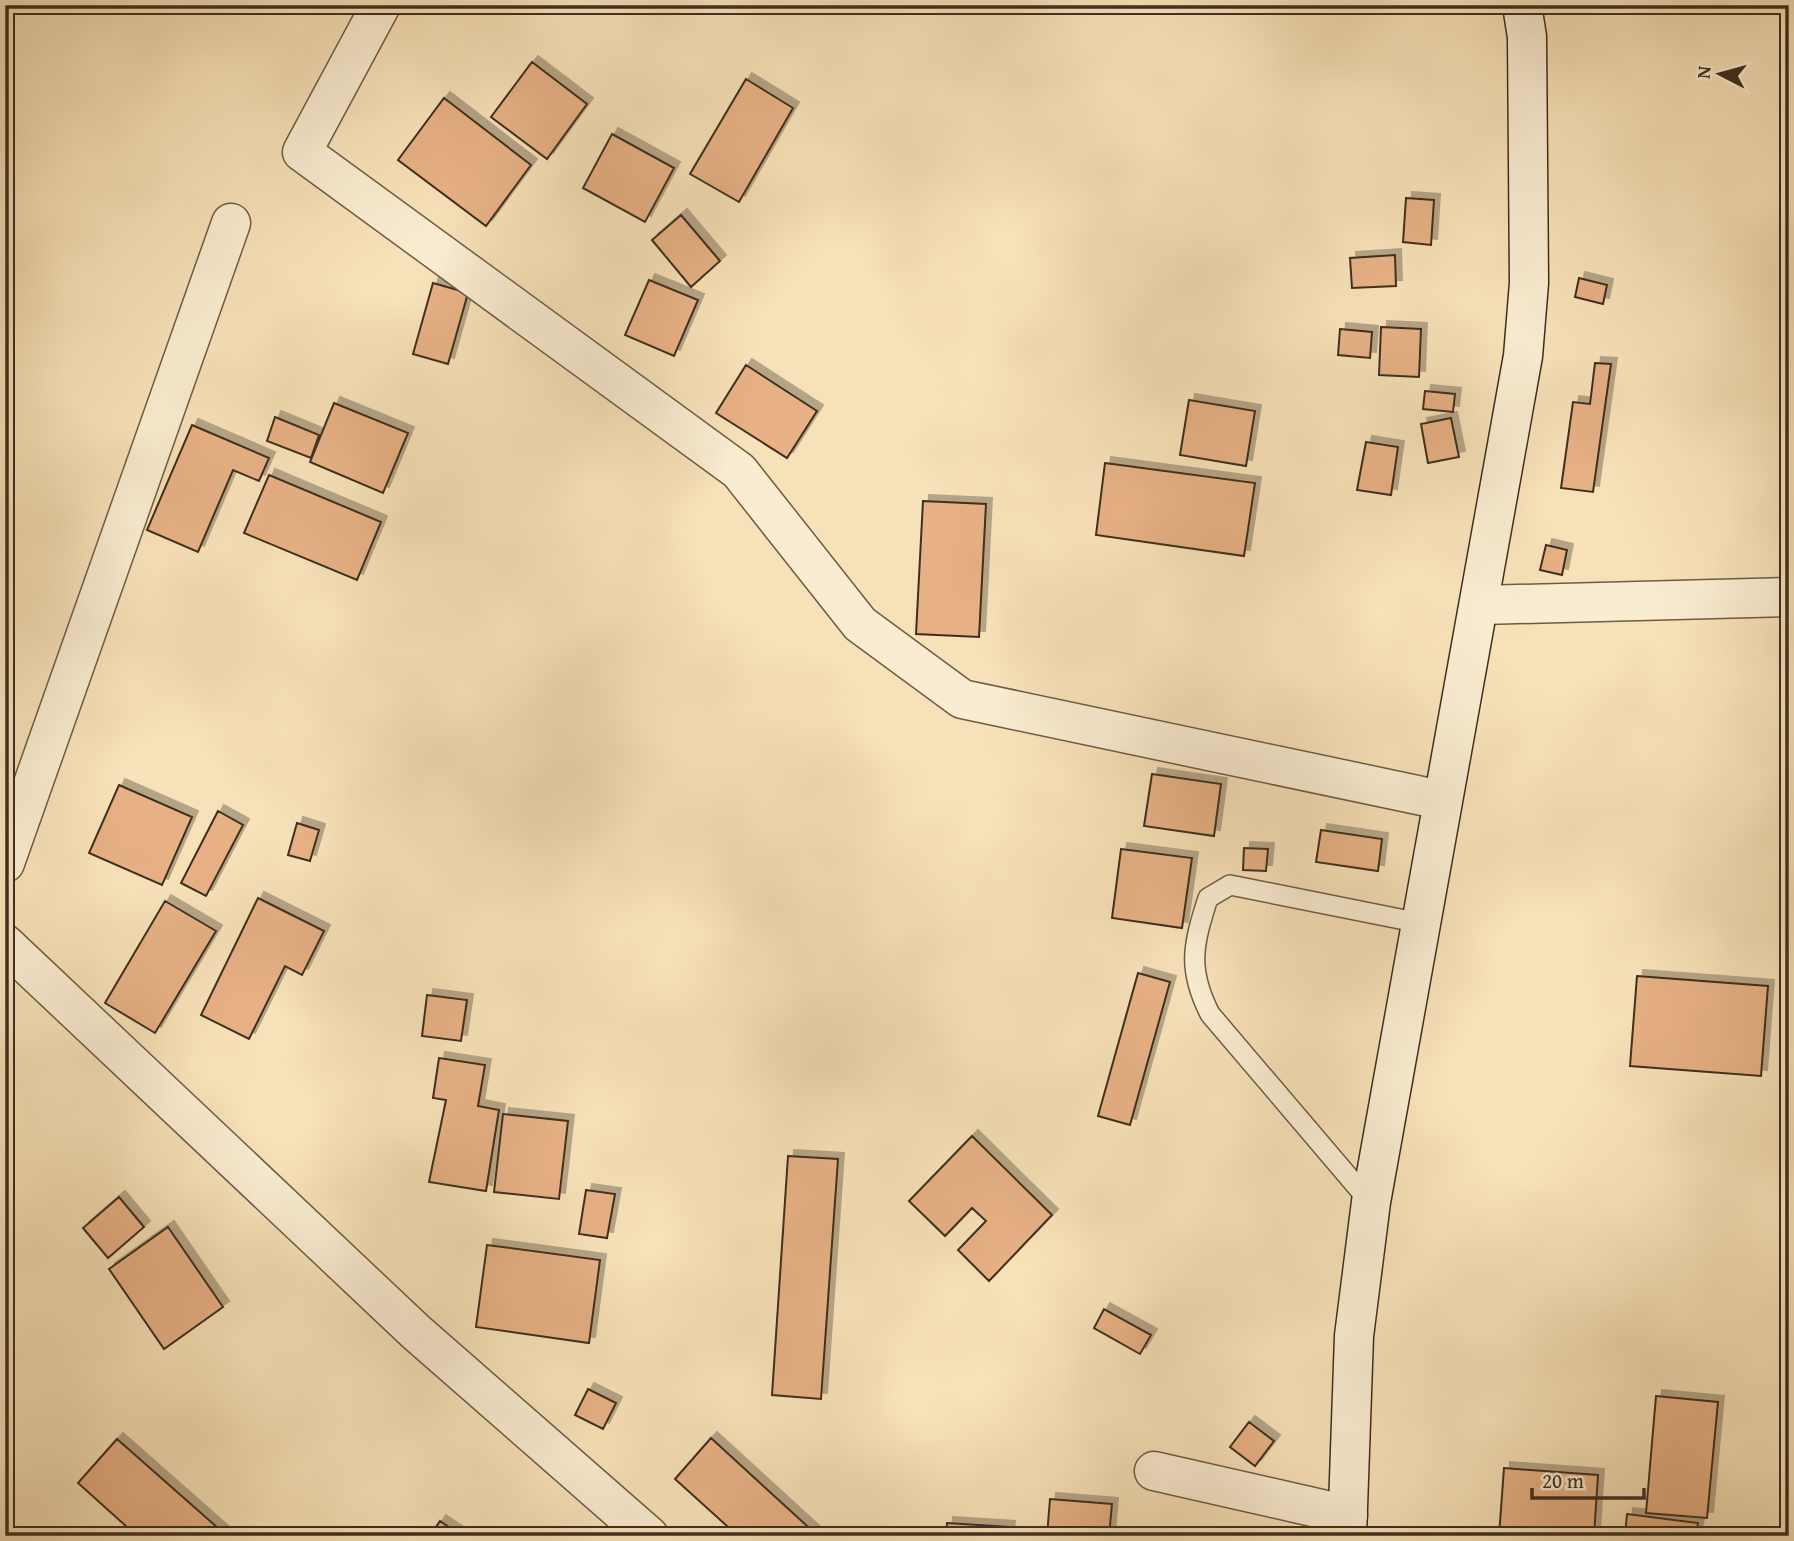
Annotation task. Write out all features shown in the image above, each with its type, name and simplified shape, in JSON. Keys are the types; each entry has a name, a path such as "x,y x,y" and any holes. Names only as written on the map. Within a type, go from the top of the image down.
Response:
{"street":[{"path":"381,5 303,152 739,471 860,624 962,699 1441,800"},
{"path":"1154,1471 1348,1526 1354,1336 1371,1202 1441,800 1481,605 1524,344 1529,283 1525,21"},
{"path":"5,863 231,223"},
{"path":"1481,605 1789,597"},
{"path":"5,944 416,1332 649,1536"}],"lane":[{"path":"1371,1202 1210,1014 1196,987 1193,957 1197,932 1208,898 1230,885 1420,923"}],"building":[{"path":"532,62 587,104 547,159 491,117"},
{"path":"746,79 793,108 739,202 690,174"},
{"path":"444,98 531,165 486,226 398,160"},
{"path":"612,134 674,168 645,222 583,188"},
{"path":"1406,198 1434,200 1431,245 1403,242"},
{"path":"681,215 720,261 691,287 652,240"},
{"path":"1395,255 1396,286 1352,288 1350,258"},
{"path":"1579,278 1607,285 1603,304 1575,297"},
{"path":"649,280 698,300 674,356 625,335"},
{"path":"433,283 468,293 448,364 413,354"},
{"path":"1381,327 1421,329 1419,377 1379,375"},
{"path":"1340,329 1372,332 1370,358 1338,355"},
{"path":"1595,363 1611,364 1593,492 1561,488 1573,402 1590,404"},
{"path":"746,365 817,411 787,458 716,413"},
{"path":"1425,391 1455,394 1453,412 1423,409"},
{"path":"1189,400 1255,411 1246,466 1180,455"},
{"path":"334,403 408,433 383,493 310,462"},
{"path":"275,417 319,435 311,458 267,441"},
{"path":"1451,418 1459,457 1428,463 1421,424"},
{"path":"192,425 269,458 259,481 233,470 198,552 147,530"},
{"path":"1366,442 1398,447 1391,495 1357,490"},
{"path":"1105,463 1255,483 1244,556 1096,535"},
{"path":"269,475 381,522 357,580 244,533"},
{"path":"923,501 986,504 979,637 916,634"},
{"path":"1546,545 1567,550 1562,575 1540,570"},
{"path":"1152,774 1221,784 1214,836 1144,826"},
{"path":"119,785 192,817 162,885 89,853"},
{"path":"218,811 243,825 206,896 181,883"},
{"path":"297,823 319,830 310,861 288,855"},
{"path":"1321,830 1382,839 1378,871 1316,862"},
{"path":"1244,848 1268,849 1266,871 1243,870"},
{"path":"1121,849 1192,858 1182,928 1112,918"},
{"path":"258,898 324,931 302,975 285,966 249,1039 201,1015"},
{"path":"165,901 216,931 155,1033 105,1003"},
{"path":"1138,973 1170,982 1130,1125 1098,1116"},
{"path":"1637,976 1768,986 1761,1076 1630,1066"},
{"path":"427,995 467,1000 461,1041 422,1036"},
{"path":"439,1058 485,1065 478,1106 499,1110 486,1191 429,1182 446,1100 433,1098"},
{"path":"503,1114 568,1121 559,1199 494,1192"},
{"path":"972,1136 1052,1215 989,1281 958,1250 986,1221 972,1208 945,1236 909,1201"},
{"path":"788,1156 838,1159 821,1399 772,1395"},
{"path":"586,1190 615,1194 607,1238 579,1234"},
{"path":"119,1197 144,1227 108,1258 83,1228"},
{"path":"168,1227 223,1307 164,1349 109,1269"},
{"path":"487,1245 600,1260 589,1343 476,1327"},
{"path":"1104,1309 1151,1335 1140,1354 1094,1328"},
{"path":"588,1389 616,1403 603,1429 575,1415"},
{"path":"1656,1396 1718,1402 1707,1518 1646,1513"},
{"path":"1249,1422 1274,1441 1255,1466 1230,1447"},
{"path":"711,1438 818,1536 738,1536 675,1479"},
{"path":"117,1439 227,1536 137,1536 78,1483"},
{"path":"1504,1468 1598,1475 1594,1536 1499,1536"},
{"path":"1050,1499 1112,1504 1109,1536 1047,1536"},
{"path":"1627,1514 1698,1523 1696,1536 1625,1536"},
{"path":"440,1521 462,1536 430,1536"},
{"path":"947,1523 1009,1527 1008,1536 946,1536"}]}
